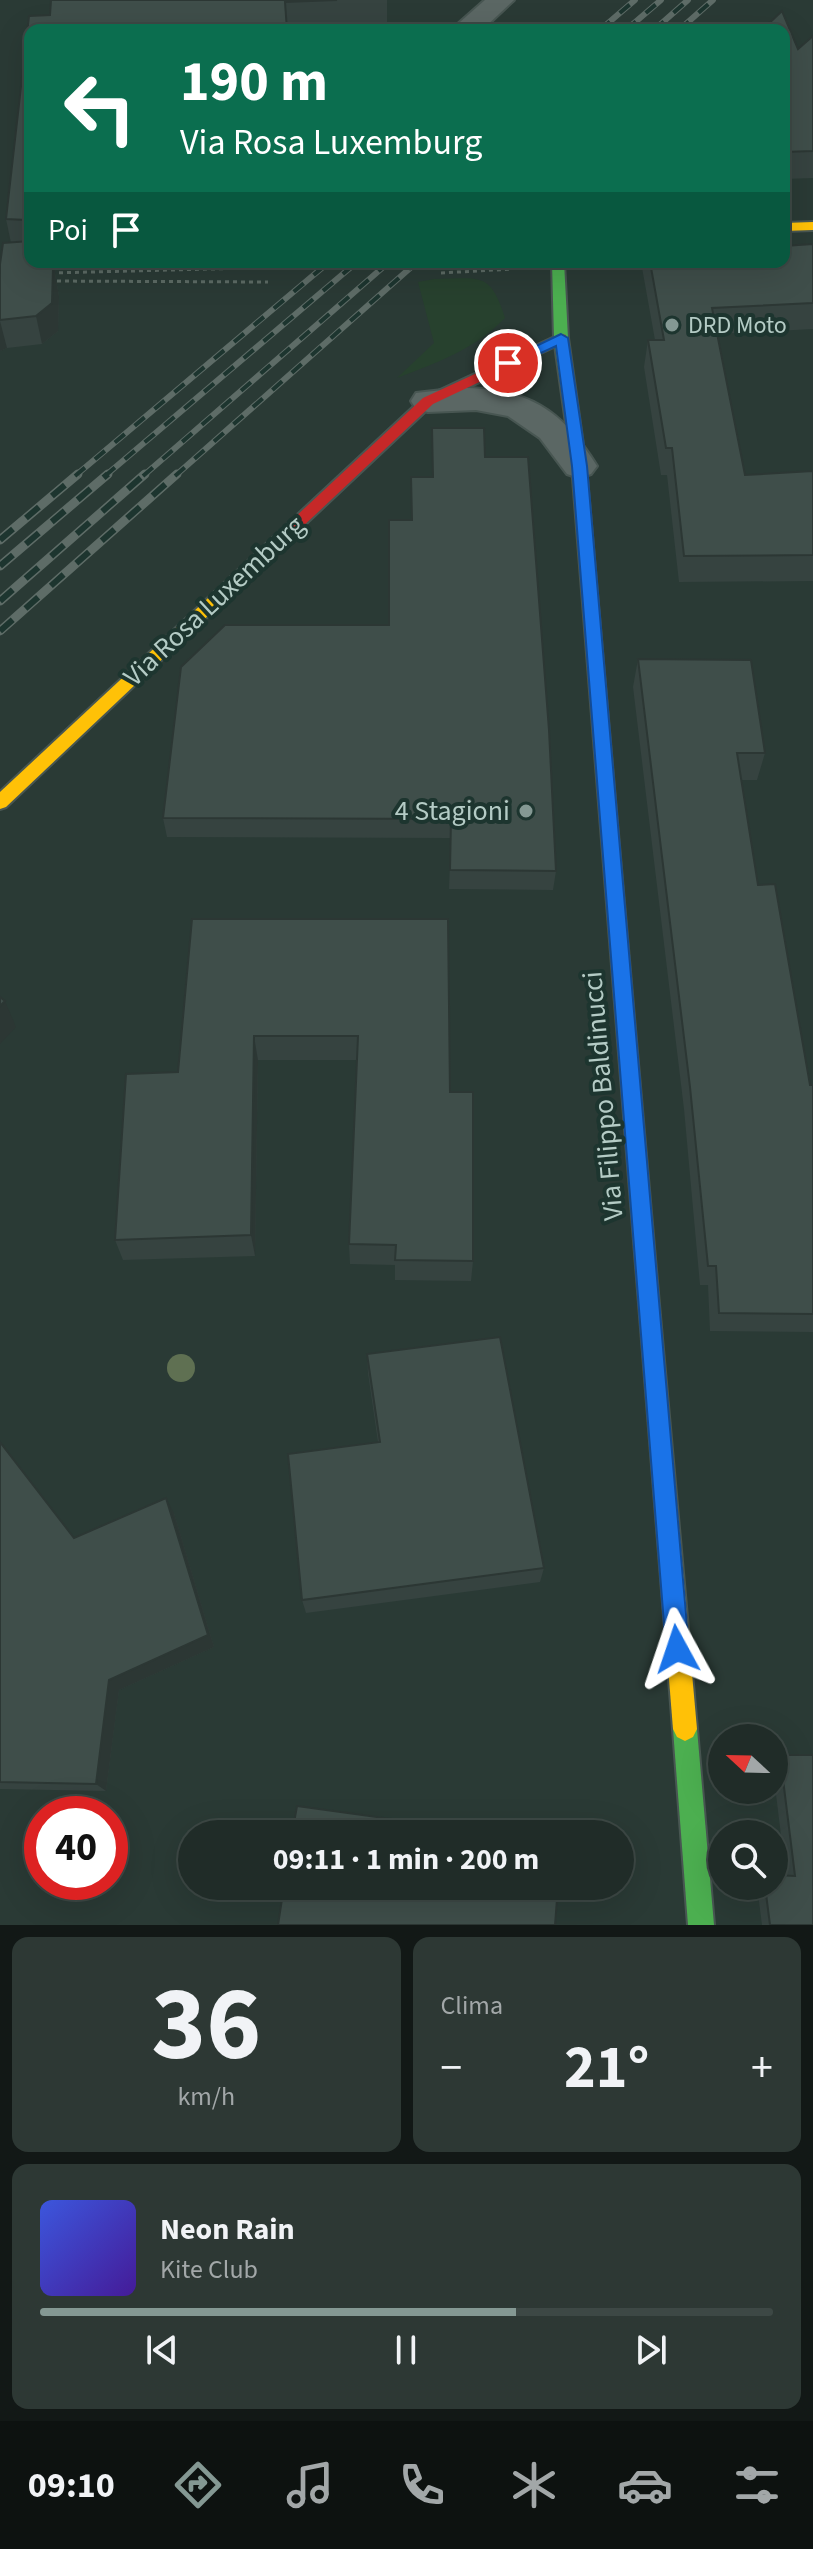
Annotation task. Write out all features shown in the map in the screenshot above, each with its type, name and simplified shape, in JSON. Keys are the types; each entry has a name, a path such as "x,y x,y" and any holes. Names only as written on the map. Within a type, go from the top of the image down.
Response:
{"street":[{"path":"472,24 501,0"},
{"path":"790,227 813,226"},
{"name":"Via Filippo Baldinucci","path":"558,268 561,338 579,466 701,1925"},
{"name":"Via Rosa Luxemburg","path":"0,802 428,401 561,338"},
{"path":"428,401 487,397 520,406 549,426 579,466"}],"path":[{"path":"41,273 248,268"},
{"path":"441,273 504,269"},
{"path":"37,281 268,282"}],"green space":[{"path":"434,279 481,280 494,292 505,318 468,347 397,378 434,343 418,282"}],"building":[{"path":"51,0 337,0 285,2 287,24 28,24 29,16 50,15"},
{"path":"782,11 787,24 768,24"},
{"path":"790,30 798,49 813,36 813,151 790,152"},
{"path":"24,60 24,220 6,219"},
{"path":"24,241 24,268 53,268 52,303 36,316 0,320 3,243"},
{"path":"813,244 813,303 712,308 745,475 813,471 813,555 684,556 672,448 666,448 648,340 664,340 651,268 790,268 790,246"},
{"path":"432,428 484,428 485,457 528,457 549,730 556,871 450,870 451,819 163,818 181,667 225,625 389,625 389,520 412,520 411,477 433,477"},
{"path":"638,659 751,660 765,753 737,753 758,885 775,884 810,1085 813,1085 813,1314 719,1313 716,1266 708,1266 690,1087"},
{"path":"192,919 448,919 450,1092 473,1092 473,1261 395,1260 396,1245 349,1244 358,1036 254,1036 251,1235 115,1240 126,1074 178,1072"},
{"path":"500,1337 544,1568 302,1600 288,1454 380,1442 367,1354"},
{"path":"0,1442 74,1538 166,1498 208,1635 109,1680 96,1784 0,1782"},
{"path":"788,1755 813,1755 813,1925 770,1925 767,1900 788,1900 788,1876 795,1876 786,1804"},
{"path":"297,1806 398,1820 294,1820"},
{"path":"282,1900 557,1900 555,1925 278,1925"}],"railway":[{"path":"607,24 635,0"},
{"path":"633,24 661,0"},
{"path":"661,24 688,0"},
{"path":"686,24 713,0"},
{"path":"75,476 322,268"},
{"path":"105,476 350,268"},
{"path":"143,476 382,268"},
{"path":"175,476 410,268"},
{"path":"0,540 78,474"},
{"path":"0,566 108,474"},
{"path":"0,601 145,474"},
{"path":"0,631 177,474"}],"traffic: fast":[{"path":"558,268 561,338 579,466 650,1316"},
{"path":"685,1729 701,1925"}],"traffic: slow":[{"path":"790,227 813,226"},
{"path":"0,802 226,590"},
{"path":"650,1316 685,1729"}],"traffic: jam":[{"path":"226,590 428,401 561,338"}],"place":[{"name":"DRD Moto","path":"672,325"},
{"name":"4 Stagioni","path":"526,811"}],"route":[{"path":"508,363 561,338 579,466 677,1649"}]}
